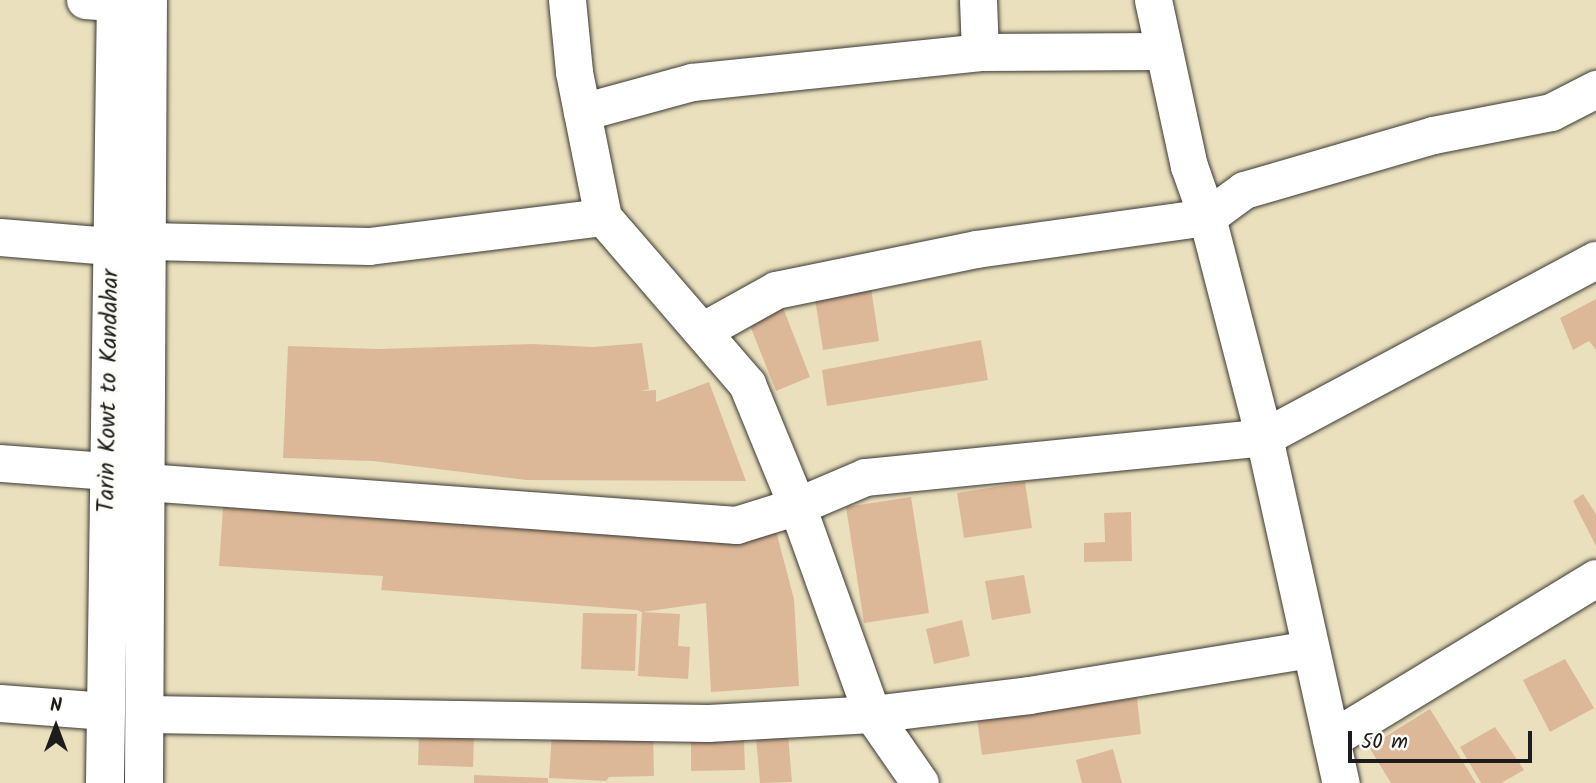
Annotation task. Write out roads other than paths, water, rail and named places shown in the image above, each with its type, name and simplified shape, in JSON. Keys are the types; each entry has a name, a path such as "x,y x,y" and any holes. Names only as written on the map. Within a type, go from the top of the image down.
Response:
{"main road":[{"name":"Tarin Kowt to Kandahar","path":"116,0 148,241 145,482 147,715 144,783"},
{"name":"Tarin Kowt to Kandahar","path":"105,783 110,246 116,0"}],"street":[{"path":"566,0 582,112 603,217 747,384 796,506 872,714 920,783"},
{"path":"978,0 980,52"},
{"path":"1153,0 1189,166 1207,217 1264,437 1341,783"},
{"path":"582,112 692,82 980,52 1162,51"},
{"path":"702,331 776,290 976,248 1207,217 1244,190 1433,135 1551,112 1596,89"},
{"path":"148,241 369,246 603,217"},
{"path":"0,237 110,246"},
{"path":"145,482 736,525 796,506 865,477 1264,437 1596,260"},
{"path":"0,463 107,471"},
{"path":"1331,739 1596,578"},
{"path":"147,715 708,723 872,714 1029,695 1310,649"},
{"path":"0,703 106,711"}]}
